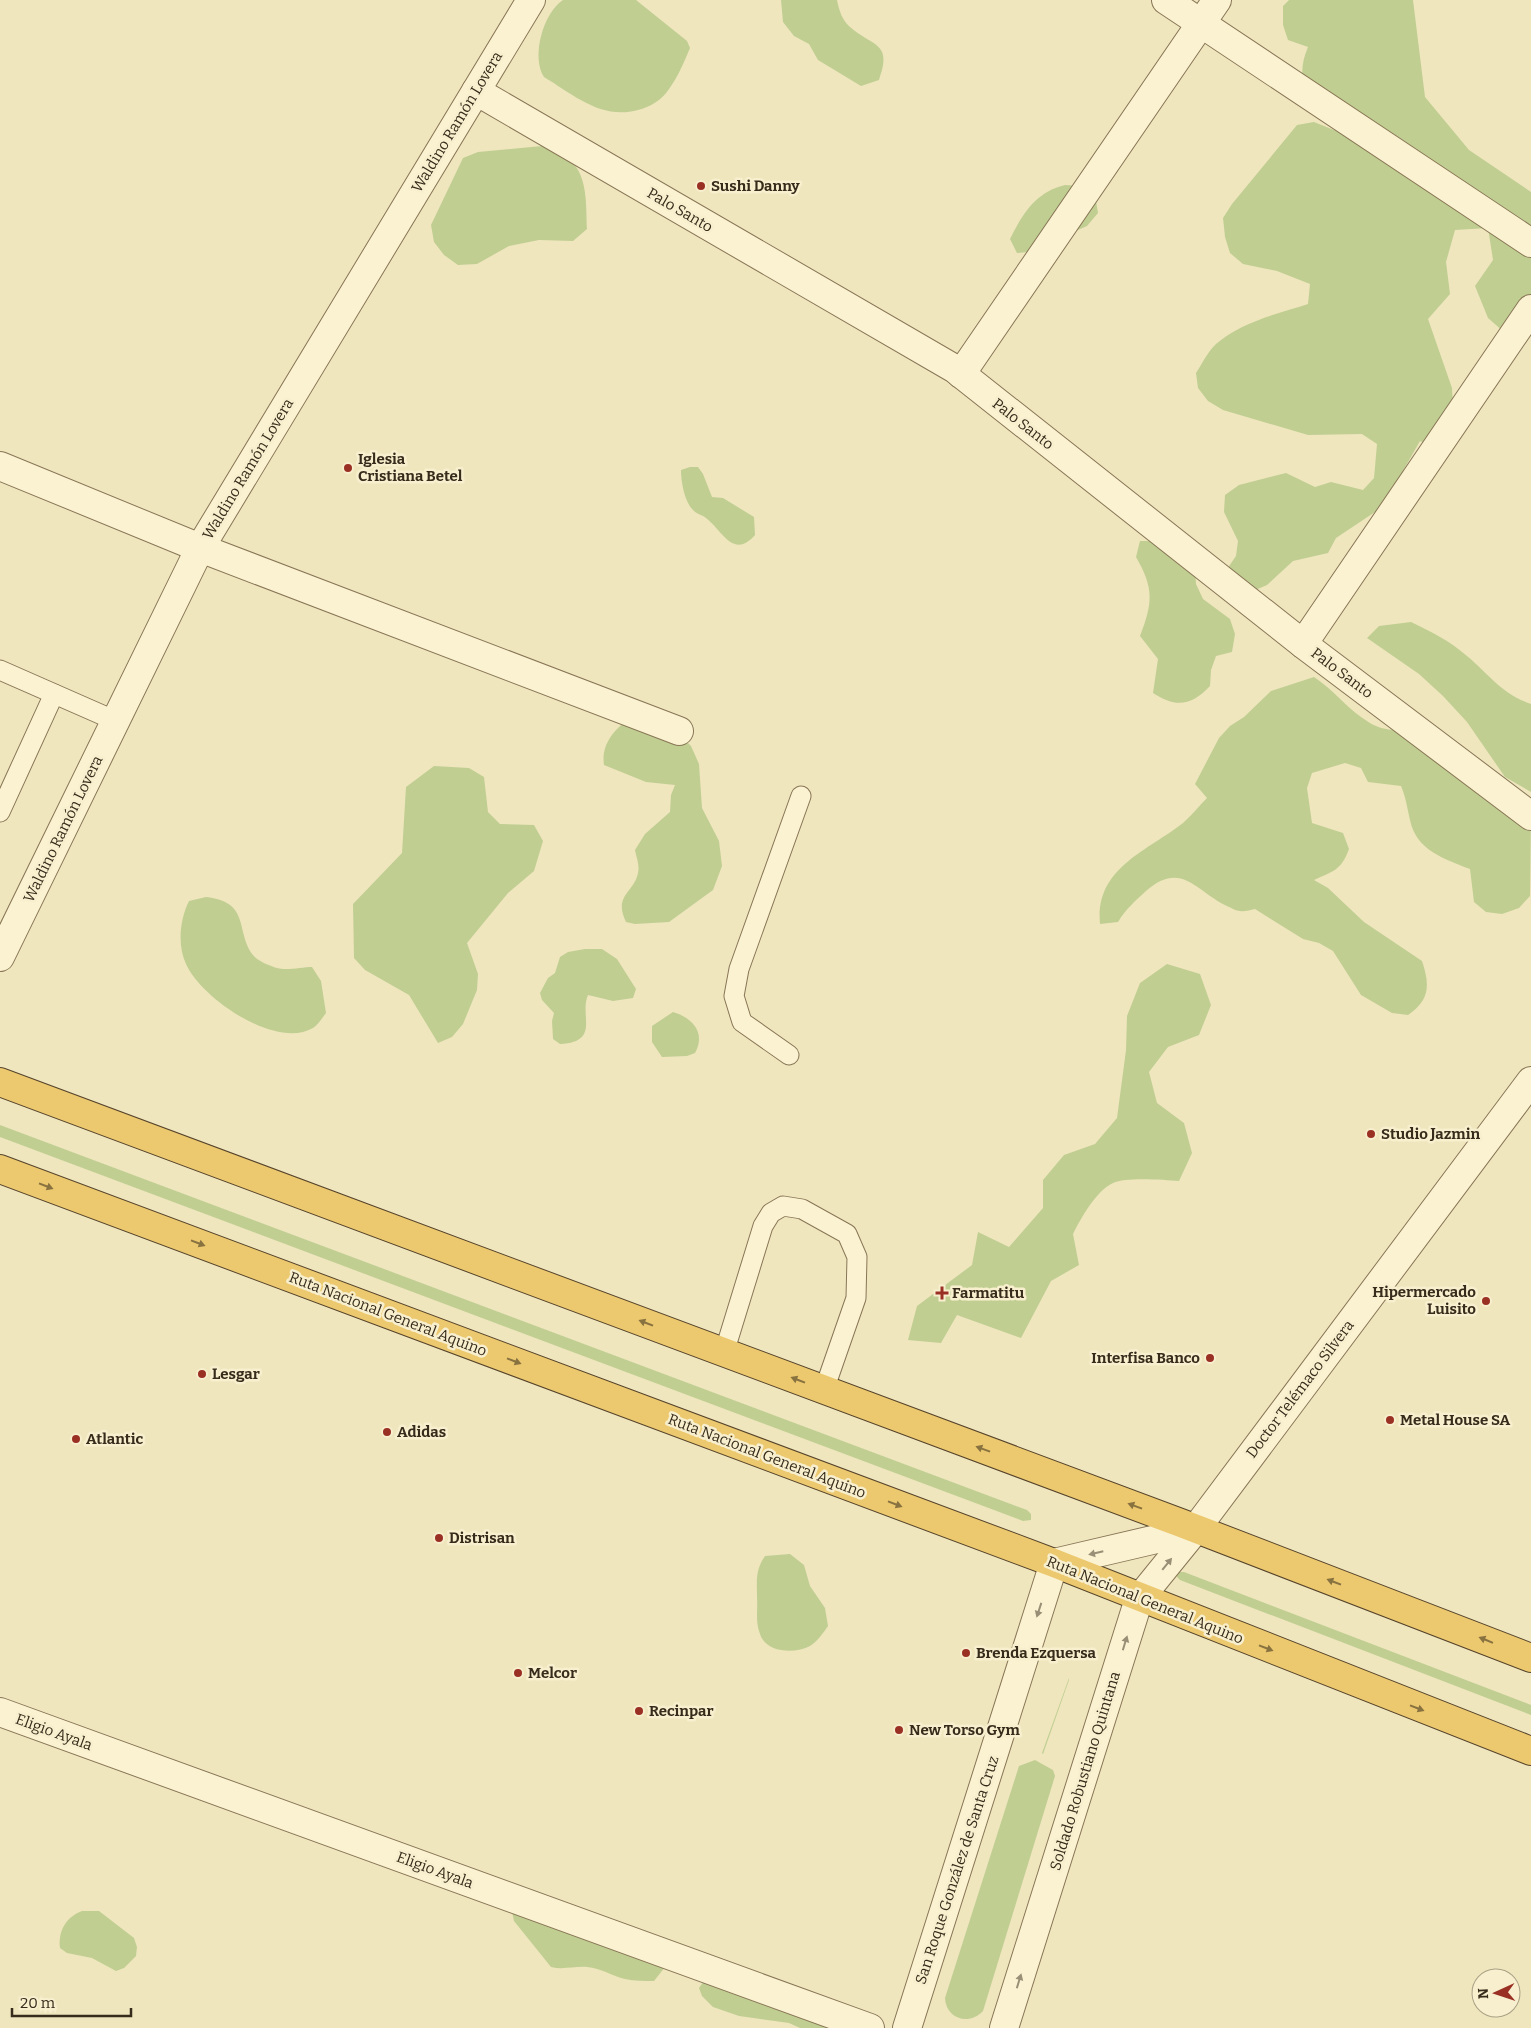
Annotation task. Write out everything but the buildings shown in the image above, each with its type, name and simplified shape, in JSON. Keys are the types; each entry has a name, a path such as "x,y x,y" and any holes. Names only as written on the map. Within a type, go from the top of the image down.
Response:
{"highway":[{"path":"0,1082 824,1390 1531,1658"},
{"name":"Ruta Nacional General Aquino","path":"0,1168 1054,1563 1139,1599 1531,1751"}],"street":[{"name":"Waldino Ramón Lovera","path":"3,946 200,548 531,0"},
{"path":"1166,0 1531,243"},
{"path":"962,374 1217,0"},
{"name":"Palo Santo","path":"476,91 962,374 1303,644 1531,816"},
{"path":"1303,644 1531,308"},
{"path":"0,466 200,548 678,731"},
{"name":"Doctor Telémaco Silvera","path":"1195,1530 1531,1081"},
{"path":"1054,1563 1195,1530"},
{"name":"Soldado Robustiano Quintana","path":"1004,2028 1139,1599 1195,1530"},
{"name":"San Roque González de Santa Cruz","path":"907,2028 1054,1563"},
{"name":"Eligio Ayala","path":"0,1712 870,2028"}],"lane":[{"path":"0,670 116,721"},
{"path":"0,812 54,694"},
{"path":"788,1054 742,1022 734,996 739,969 801,796"},
{"path":"724,1353 763,1226 771,1213 783,1206 802,1209 848,1234 857,1257 856,1298 824,1390"}],"green space":[{"path":"563,0 636,0 687,41 690,48 675,80 666,93 651,105 642,109 612,112 588,104 544,77 540,68 539,58 541,36 550,15"},
{"path":"781,0 837,0 841,15 847,24 882,52 884,58 883,68 879,80 861,86 818,60 809,44 794,36 783,22"},
{"path":"1289,0 1413,0 1425,97 1469,150 1531,192 1531,326 1513,340 1488,318 1475,286 1493,260 1488,228 1455,230 1446,262 1450,294 1428,319 1452,388 1454,423 1450,455 1420,441 1404,469 1393,500 1336,538 1328,553 1293,561 1267,585 1237,598 1225,572 1236,556 1238,541 1224,512 1225,495 1239,485 1286,473 1315,487 1331,482 1363,490 1374,478 1377,444 1362,434 1308,435 1223,410 1208,401 1198,388 1196,373 1210,350 1226,336 1248,324 1308,304 1310,284 1277,271 1243,264 1230,253 1225,237 1223,218 1232,204 1297,125 1314,122 1344,134 1316,106 1305,86 1302,75 1303,62 1308,47 1288,40 1283,25 1283,6"},
{"path":"542,146 557,151 568,158 576,167 584,188 587,229 573,241 539,240 509,246 477,264 458,265 444,255 434,242 431,225 463,158 478,152"},
{"path":"1065,185 1082,186 1095,195 1098,213 1087,226 1071,233 1050,250 1017,253 1010,239 1025,212 1038,198 1055,188"},
{"path":"698,467 703,474 712,497 723,498 754,517 755,535 747,542 740,545 734,544 712,523 694,511 690,506 684,491 681,470"},
{"path":"1140,541 1156,541 1195,567 1196,584 1203,599 1230,619 1235,634 1232,652 1216,656 1211,670 1210,686 1190,701 1176,703 1153,693 1158,659 1140,636 1150,596 1146,578 1136,557"},
{"path":"1411,622 1454,646 1503,689 1520,700 1531,704 1531,792 1505,777 1467,722 1443,696 1419,674 1367,638 1379,626"},
{"path":"1314,677 1370,723 1382,728 1417,736 1531,813 1530,896 1519,908 1502,914 1486,912 1474,902 1470,869 1432,852 1418,839 1413,830 1401,786 1368,782 1361,768 1345,763 1312,773 1307,788 1312,823 1343,833 1349,849 1343,862 1336,869 1314,880 1328,888 1364,922 1422,961 1426,977 1426,991 1421,1004 1408,1015 1392,1013 1361,995 1333,951 1319,943 1303,939 1255,909 1237,911 1180,878 1170,878 1159,882 1146,891 1124,913 1118,922 1100,924 1101,905 1106,889 1114,875 1139,853 1183,823 1207,798 1195,784 1219,738 1230,726 1244,717 1271,691"},
{"path":"628,720 679,734 691,746 699,764 702,808 719,841 722,866 713,890 669,922 635,924 626,922 623,913 623,900 636,880 638,873 635,850 645,834 670,812 671,795 675,785 646,782 604,765 604,751 609,739"},
{"path":"434,766 469,768 484,777 488,812 500,824 534,825 543,841 534,871 508,893 467,943 478,974 477,990 463,1024 452,1037 438,1043 409,995 365,970 354,958 353,904 402,853 406,787"},
{"path":"206,897 220,900 230,905 236,911 244,937 257,959 267,965 281,969 312,967 321,981 326,1013 315,1027 298,1033 280,1032 261,1026 241,1017 223,1005 194,977 186,964 181,949 183,916 189,901"},
{"path":"602,949 617,959 636,989 633,998 613,1001 588,995 585,1033 573,1042 560,1044 553,1039 552,1021 554,1013 542,1000 540,993 548,978 555,973 560,957 568,952"},
{"path":"1167,964 1200,974 1211,1005 1199,1035 1168,1047 1149,1072 1157,1103 1184,1123 1192,1153 1179,1181 1145,1179 1119,1181 1101,1192 1085,1213 1073,1234 1079,1265 1051,1281 1021,1338 957,1315 941,1343 908,1340 917,1306 972,1265 978,1232 1009,1247 1043,1208 1043,1180 1064,1155 1095,1144 1117,1118 1126,1050 1127,1016 1140,983"},
{"path":"673,1012 686,1018 696,1027 699,1039 695,1053 687,1056 662,1057 652,1042 652,1026"},
{"path":"0,1125 1027,1510 1031,1514 1031,1520 1023,1521 0,1137"},
{"path":"790,1554 804,1565 810,1586 825,1608 828,1626 810,1646 804,1649 789,1651 768,1645 760,1634 757,1620 757,1576 765,1556"},
{"path":"1177,1572 1184,1572 1531,1705 1531,1715 1180,1580 1177,1577"},
{"path":"1069,1678 1069,1680 1043,1754 1042,1753"},
{"path":"1035,1760 1053,1770 1055,1776 983,2011 971,2018 959,2018 949,2011 945,1998 1019,1766"},
{"path":"82,1911 99,1911 134,1938 137,1947 136,1956 124,1968 116,1971 92,1958 67,1953 60,1948 60,1936 64,1925"},
{"path":"512,1912 665,1967 654,1981 636,1981 592,1968 551,1967 514,1921"},
{"path":"704,1981 855,2028 800,2028 789,2023 739,2016 713,2007 702,1996 699,1988"}],"place":[{"name":"Sushi Danny","path":"701,186"},
{"name":"Iglesia Cristiana Betel","path":"348,468"},
{"name":"Studio Jazmin","path":"1371,1134"},
{"name":"Farmatitu","path":"942,1293"},
{"name":"Hipermercado Luisito","path":"1486,1301"},
{"name":"Interfisa Banco","path":"1210,1358"},
{"name":"Lesgar","path":"202,1374"},
{"name":"Metal House SA","path":"1390,1420"},
{"name":"Adidas","path":"387,1432"},
{"name":"Atlantic","path":"76,1439"},
{"name":"Distrisan","path":"439,1538"},
{"name":"Brenda Ezquersa","path":"966,1653"},
{"name":"Melcor","path":"518,1673"},
{"name":"Recinpar","path":"639,1711"},
{"name":"New Torso Gym","path":"899,1730"}]}
